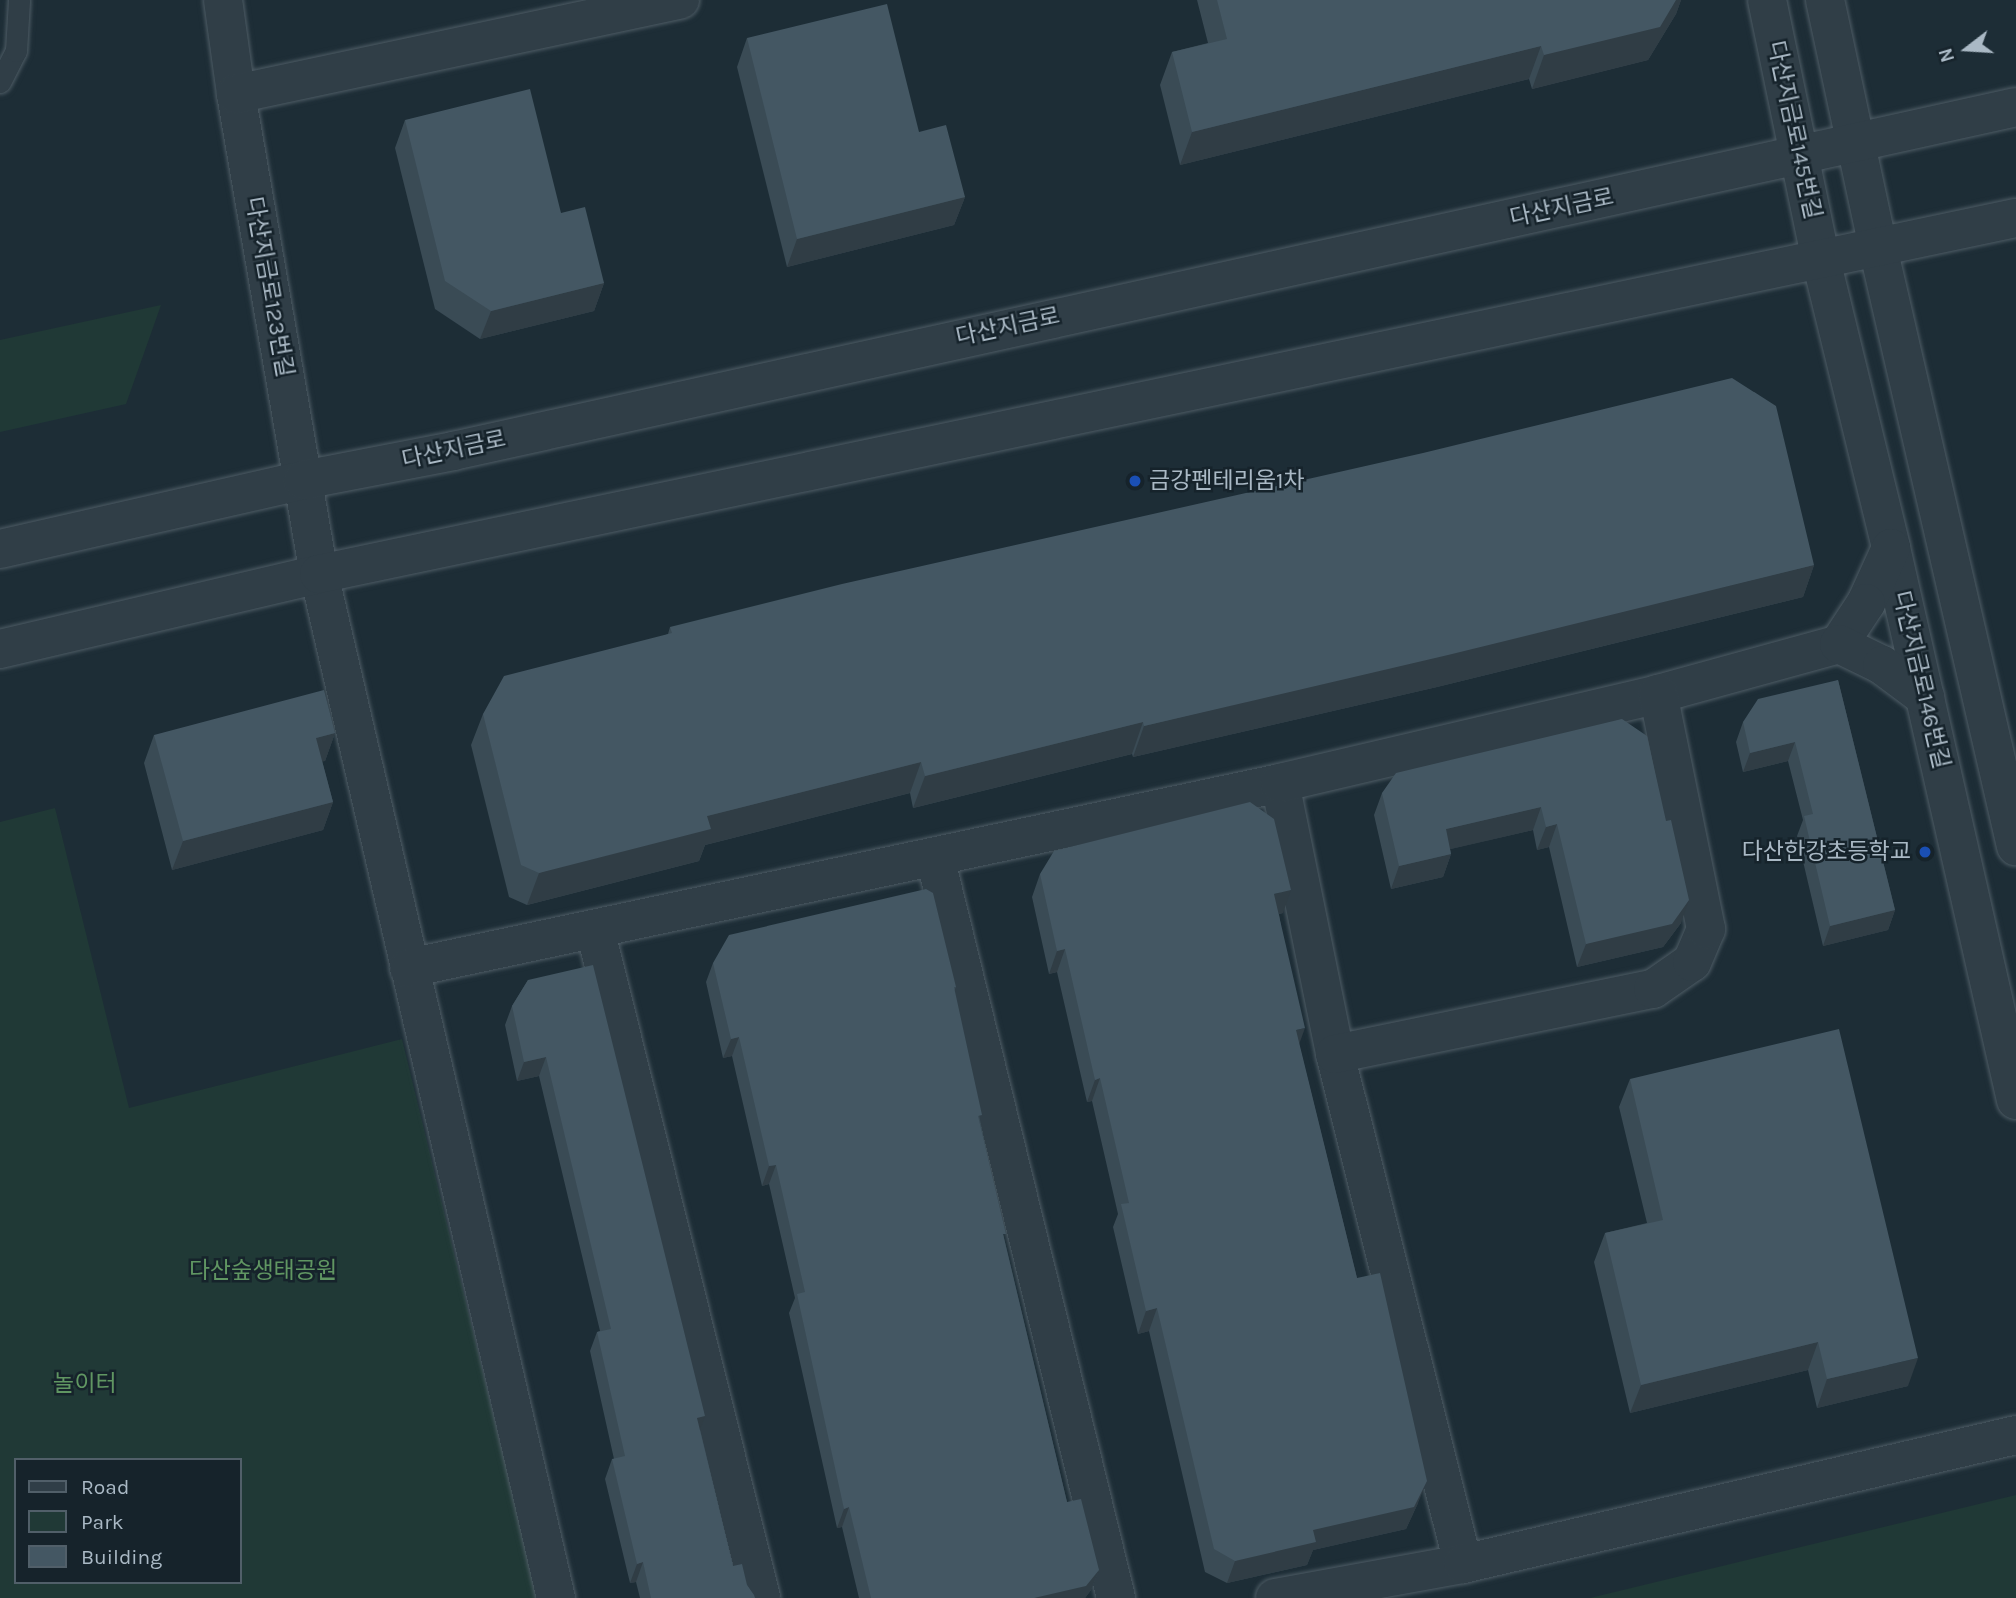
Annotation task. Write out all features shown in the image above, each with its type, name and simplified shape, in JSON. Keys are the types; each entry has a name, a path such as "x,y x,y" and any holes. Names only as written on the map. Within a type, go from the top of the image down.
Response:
{"street":[{"name":"다산지금로123번길","path":"223,0 236,94 319,574 556,1598"},
{"path":"236,94 681,0"},
{"name":"다산지금로145번길","path":"1767,0 1821,260"},
{"path":"1825,0 1878,248 2016,846"},
{"name":"다산지금로","path":"0,549 303,480 453,451 2016,107"},
{"path":"0,649 319,574 2016,218"},
{"name":"다산지금로146번길","path":"1821,260 1926,697 2016,1100"},
{"path":"1839,645 1866,603 1891,548"},
{"path":"409,968 1280,783 1658,694 1839,645 1882,665 1926,697"},
{"path":"1335,1054 1653,989 1692,962 1706,929 1658,694"},
{"path":"1280,783 1335,1054 1463,1564"},
{"path":"935,857 1116,1598"},
{"path":"596,929 761,1598"},
{"path":"1275,1598 1463,1564 2016,1435"}],"lane":[{"path":"0,82 16,51 19,0"}],"green space":[{"path":"161,305 126,404 0,432 0,340"},
{"name":"다산숲생태공원","path":"55,808 129,1108 402,1039 538,1598 0,1598 0,822"},
{"path":"2016,1495 2016,1598 1590,1598"}],"building":[{"path":"1217,0 1676,0 1660,27 1544,55 1541,46 1192,132 1172,52 1227,39"},
{"path":"887,4 919,132 946,125 965,197 797,239 747,38"},
{"path":"530,89 561,213 585,207 604,283 491,311 445,281 405,120"},
{"path":"1732,378 1776,406 1814,565 1448,655 1144,726 1143,722 925,776 921,762 707,816 711,829 539,873 521,865 483,714 504,676 672,633 670,627 842,584 1423,453"},
{"path":"1838,680 1895,910 1830,926 1804,816 1813,814 1795,742 1750,753 1743,722 1758,699"},
{"path":"324,690 335,733 316,738 333,802 183,841 154,735"},
{"path":"1622,719 1647,736 1666,821 1671,820 1689,900 1672,924 1586,944 1557,824 1546,827 1541,807 1446,829 1451,854 1399,866 1382,793 1396,773"},
{"path":"1250,802 1274,819 1291,890 1274,894 1305,1028 1296,1030 1357,1278 1380,1273 1427,1481 1414,1507 1313,1530 1316,1542 1235,1561 1214,1549 1157,1308 1146,1311 1121,1204 1129,1203 1100,1078 1095,1080 1065,949 1057,951 1040,874 1054,851"},
{"path":"926,889 933,893 956,987 982,1115 978,1116 1006,1234 1003,1234 1067,1502 1081,1499 1099,1570 1086,1586 1034,1598 871,1598 849,1507 844,1509 797,1294 805,1292 776,1165 769,1166 739,1037 731,1039 713,963 729,935"},
{"path":"593,965 705,1416 697,1418 733,1566 742,1564 747,1585 755,1598 651,1598 643,1562 637,1564 612,1459 625,1456 597,1332 611,1329 546,1057 524,1062 512,1006 528,980"},
{"path":"1839,1029 1918,1358 1827,1379 1818,1342 1641,1385 1605,1233 1663,1220 1630,1079"}],"place":[{"name":"금강펜테리움1차","path":"1135,481"},
{"name":"다산한강초등학교","path":"1925,852"}],"park label":[{"name":"놀이터","path":"85,1384"}]}
